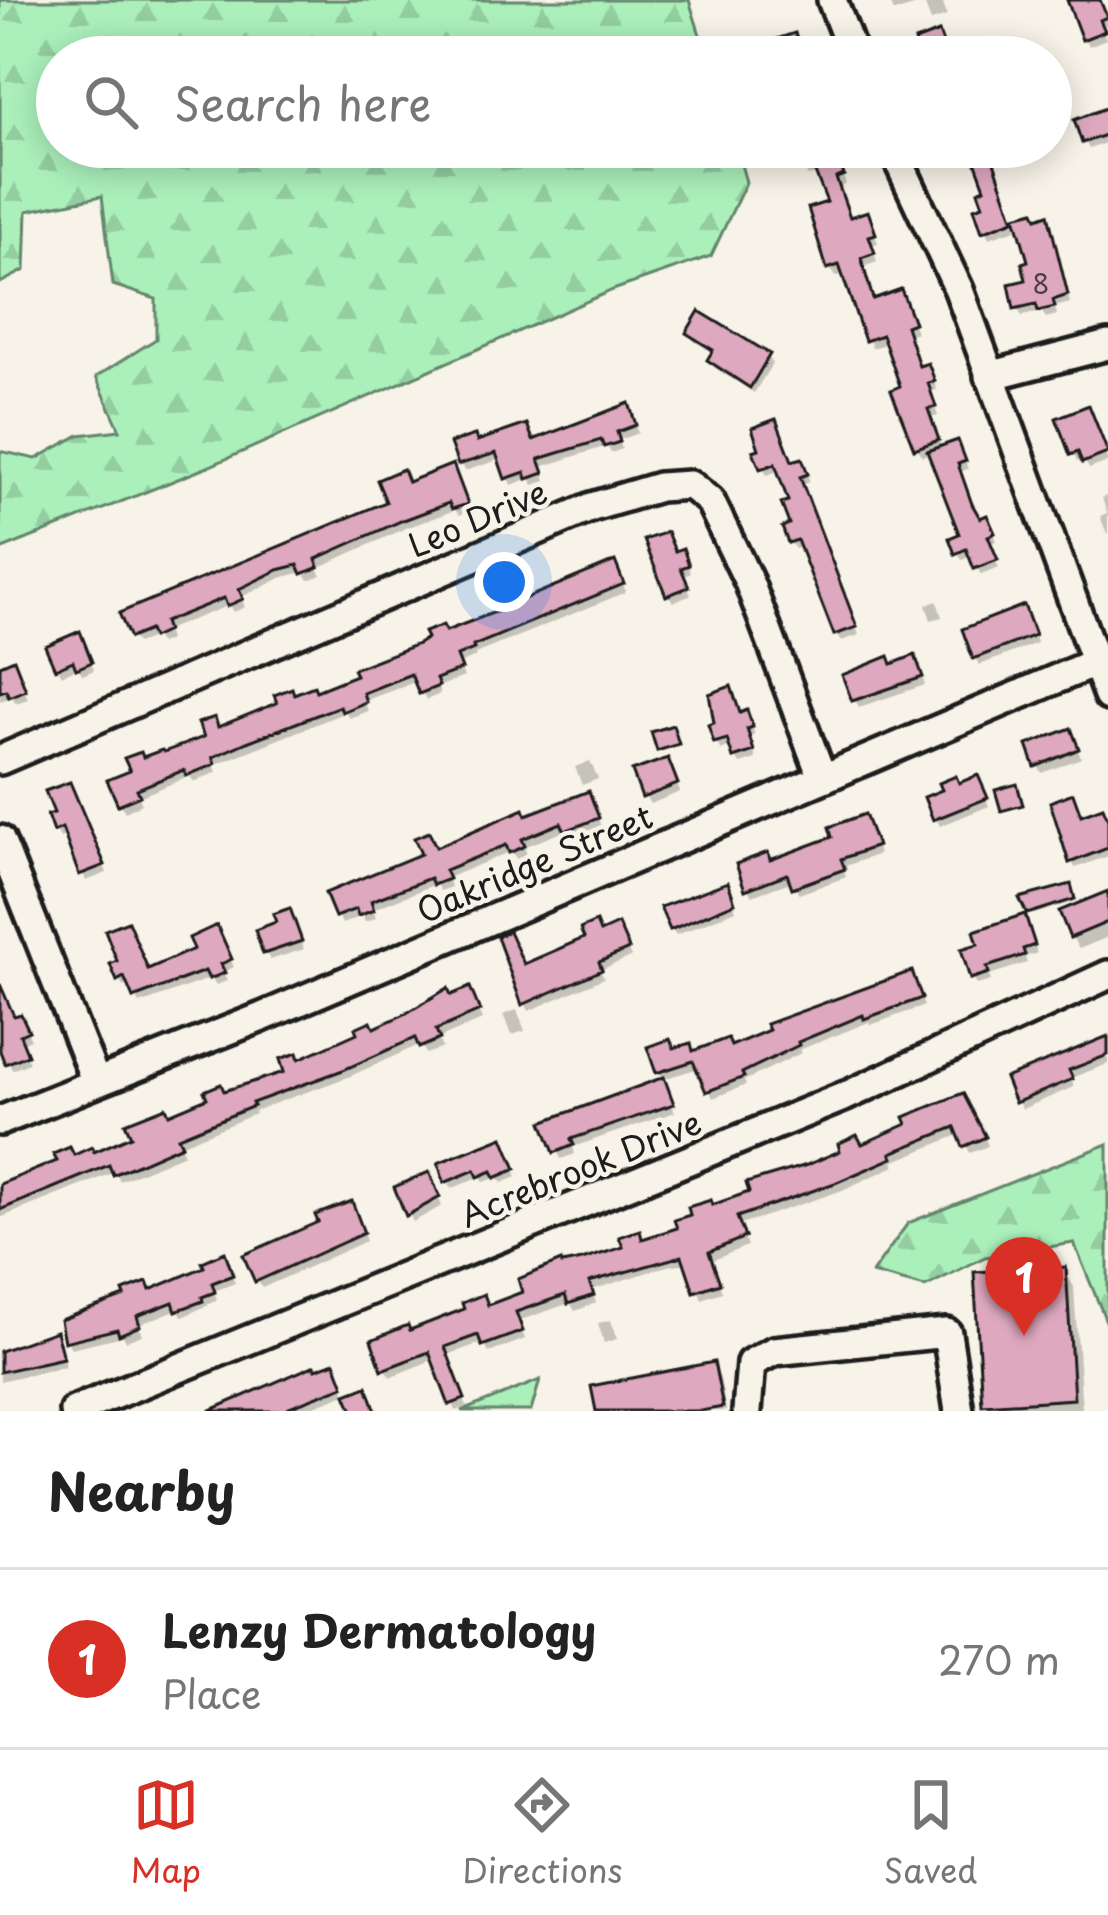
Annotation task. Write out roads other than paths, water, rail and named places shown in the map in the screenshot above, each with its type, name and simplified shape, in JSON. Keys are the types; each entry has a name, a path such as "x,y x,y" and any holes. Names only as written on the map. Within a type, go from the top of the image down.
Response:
{"street":[{"path":"832,0 846,36"},
{"path":"902,168 959,290 1108,696"},
{"path":"989,376 1108,345"},
{"name":"Leo Drive","path":"0,760 592,507 658,487 690,485 710,501 749,582 822,777"},
{"name":"Oakridge Street","path":"0,1121 262,1017 1094,663"},
{"path":"0,840 96,1082"},
{"name":"Acrebrook Drive","path":"74,1411 827,1104 1108,975"},
{"path":"747,1411 751,1364 773,1351 946,1334 959,1411"}],"place":[{"name":"Lenzy Dermatology","path":"1024,1336"}]}
